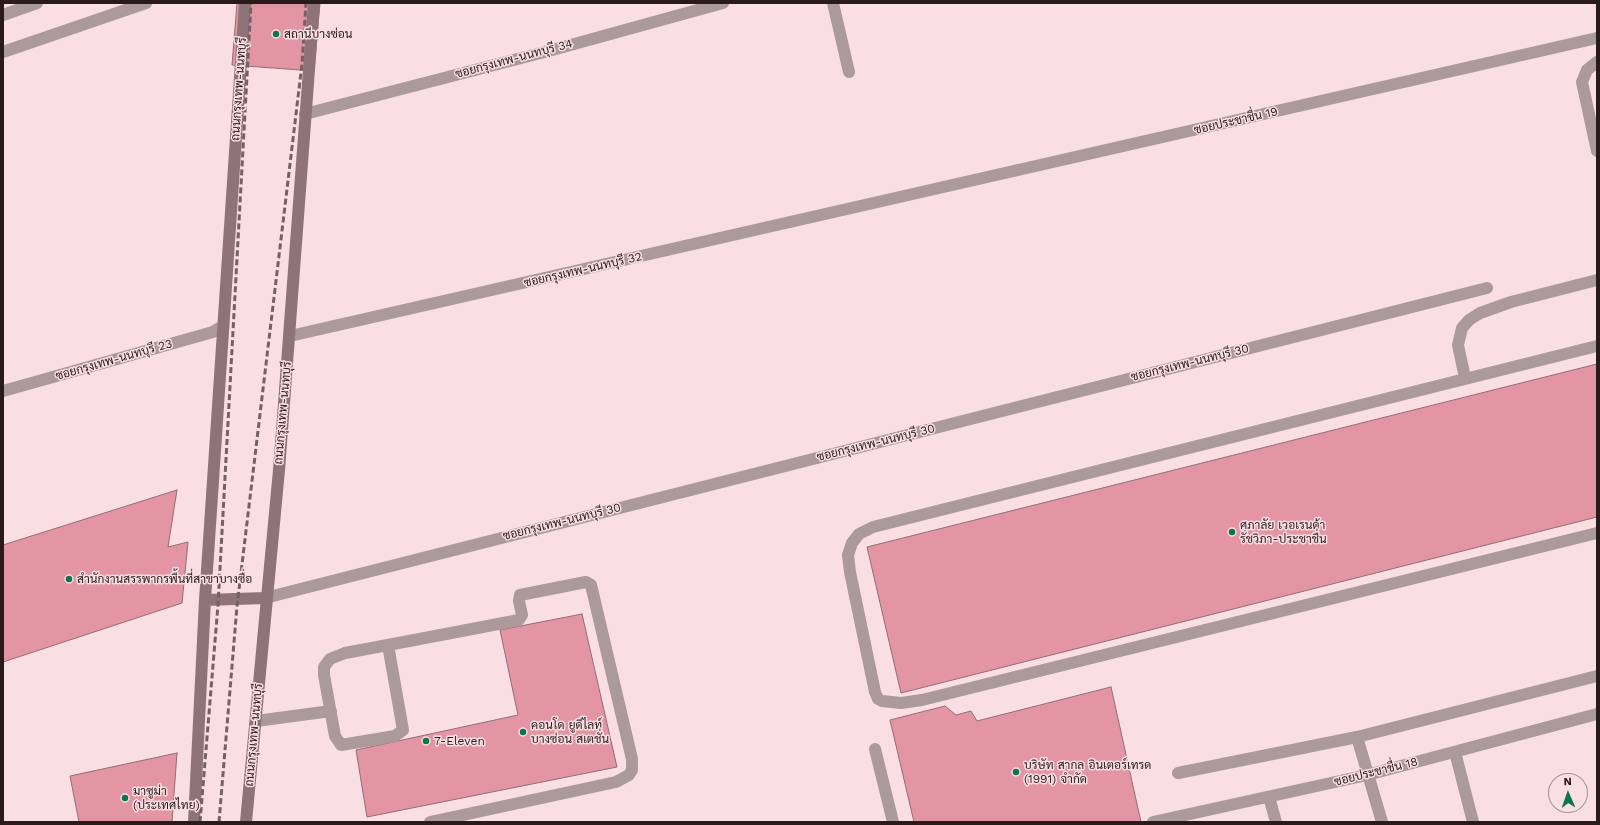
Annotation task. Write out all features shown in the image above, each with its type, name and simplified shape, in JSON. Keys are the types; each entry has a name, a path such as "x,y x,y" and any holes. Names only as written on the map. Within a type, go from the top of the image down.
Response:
{"main road":[{"name":"ถนนกรุงเทพ-นนทบุรี","path":"194,822 205,600 245,3"},
{"name":"ถนนกรุงเทพ-นนทบุรี","path":"246,822 279,470 314,3"},
{"path":"205,600 266,598"}],"street":[{"path":"3,15 37,3"},
{"path":"3,52 146,3"},
{"name":"ซอยกรุงเทพ-นนทบุรี 34","path":"305,114 556,49 723,3"},
{"path":"833,3 848,72"},
{"name":"ซอยประชาชื่น 19","path":"876,203 1597,38"},
{"path":"1597,62 1587,70 1582,82 1597,151"},
{"name":"ซอยกรุงเทพ-นนทบุรี 32","path":"290,336 876,203"},
{"path":"1465,378 1458,345 1462,328 1469,320 1480,312 1511,302 1597,280"},
{"name":"ซอยกรุงเทพ-นนทบุรี 30","path":"266,598 1487,288"},
{"name":"ซอยกรุงเทพ-นนทบุรี 23","path":"3,391 213,332 223,326"},
{"path":"1597,346 873,527 859,534 852,543 848,555 849,567 872,679 878,699 892,703 922,700 1597,533"},
{"path":"388,645 403,724 401,733 395,736 341,745 335,736 324,675 326,662 339,655 388,645 519,620 522,615 519,601 520,595 586,582 591,585 632,759 632,770 629,775 616,782 430,822"},
{"path":"1178,773 1357,737 1597,676"},
{"path":"256,721 331,711"},
{"name":"ซอยประชาชื่น 18","path":"1153,822 1367,775 1597,714"},
{"path":"1357,737 1382,822"},
{"path":"875,749 893,822"},
{"path":"1455,752 1473,822"},
{"path":"1269,797 1276,822"}],"building":[{"name":"สถานีบางซ่อน","path":"237,3 320,3 314,71 232,65"},
{"name":"ศุภาลัย เวอเรนด้า รัชวิภา-ประชาชื่น","path":"1597,364 1597,517 901,693 867,547"},
{"path":"177,490 168,547 188,542 182,603 3,662 3,545"},
{"name":"คอนโด ยูดีไลท์ บางซ่อน สเตชั่น","path":"582,614 617,767 367,817 356,750 518,715 500,630"},
{"name":"บริษัท สากล อินเตอร์เทรด (1991) จำกัด","path":"1111,687 1141,822 914,822 890,720 945,706 956,715 971,711 977,721"},
{"path":"177,753 172,822 79,822 70,776"}],"railway":[{"path":"200,822 218,605 251,3"},
{"path":"219,822 237,606 302,64 306,3"}],"place":[{"name":"สถานีบางซ่อน","path":"276,34"},
{"name":"ศุภาลัย เวอเรนด้า รัชวิภา-ประชาชื่น","path":"1232,532"},
{"name":"สำนักงานสรรพากรพื้นที่สาขาบางซื่อ","path":"69,579"},
{"name":"คอนโด ยูดีไลท์ บางซ่อน สเตชั่น","path":"523,732"},
{"name":"7-Eleven","path":"426,741"},
{"name":"บริษัท สากล อินเตอร์เทรด (1991) จำกัด","path":"1016,772"},
{"name":"มาซูม่า (ประเทศไทย)","path":"125,798"}]}
